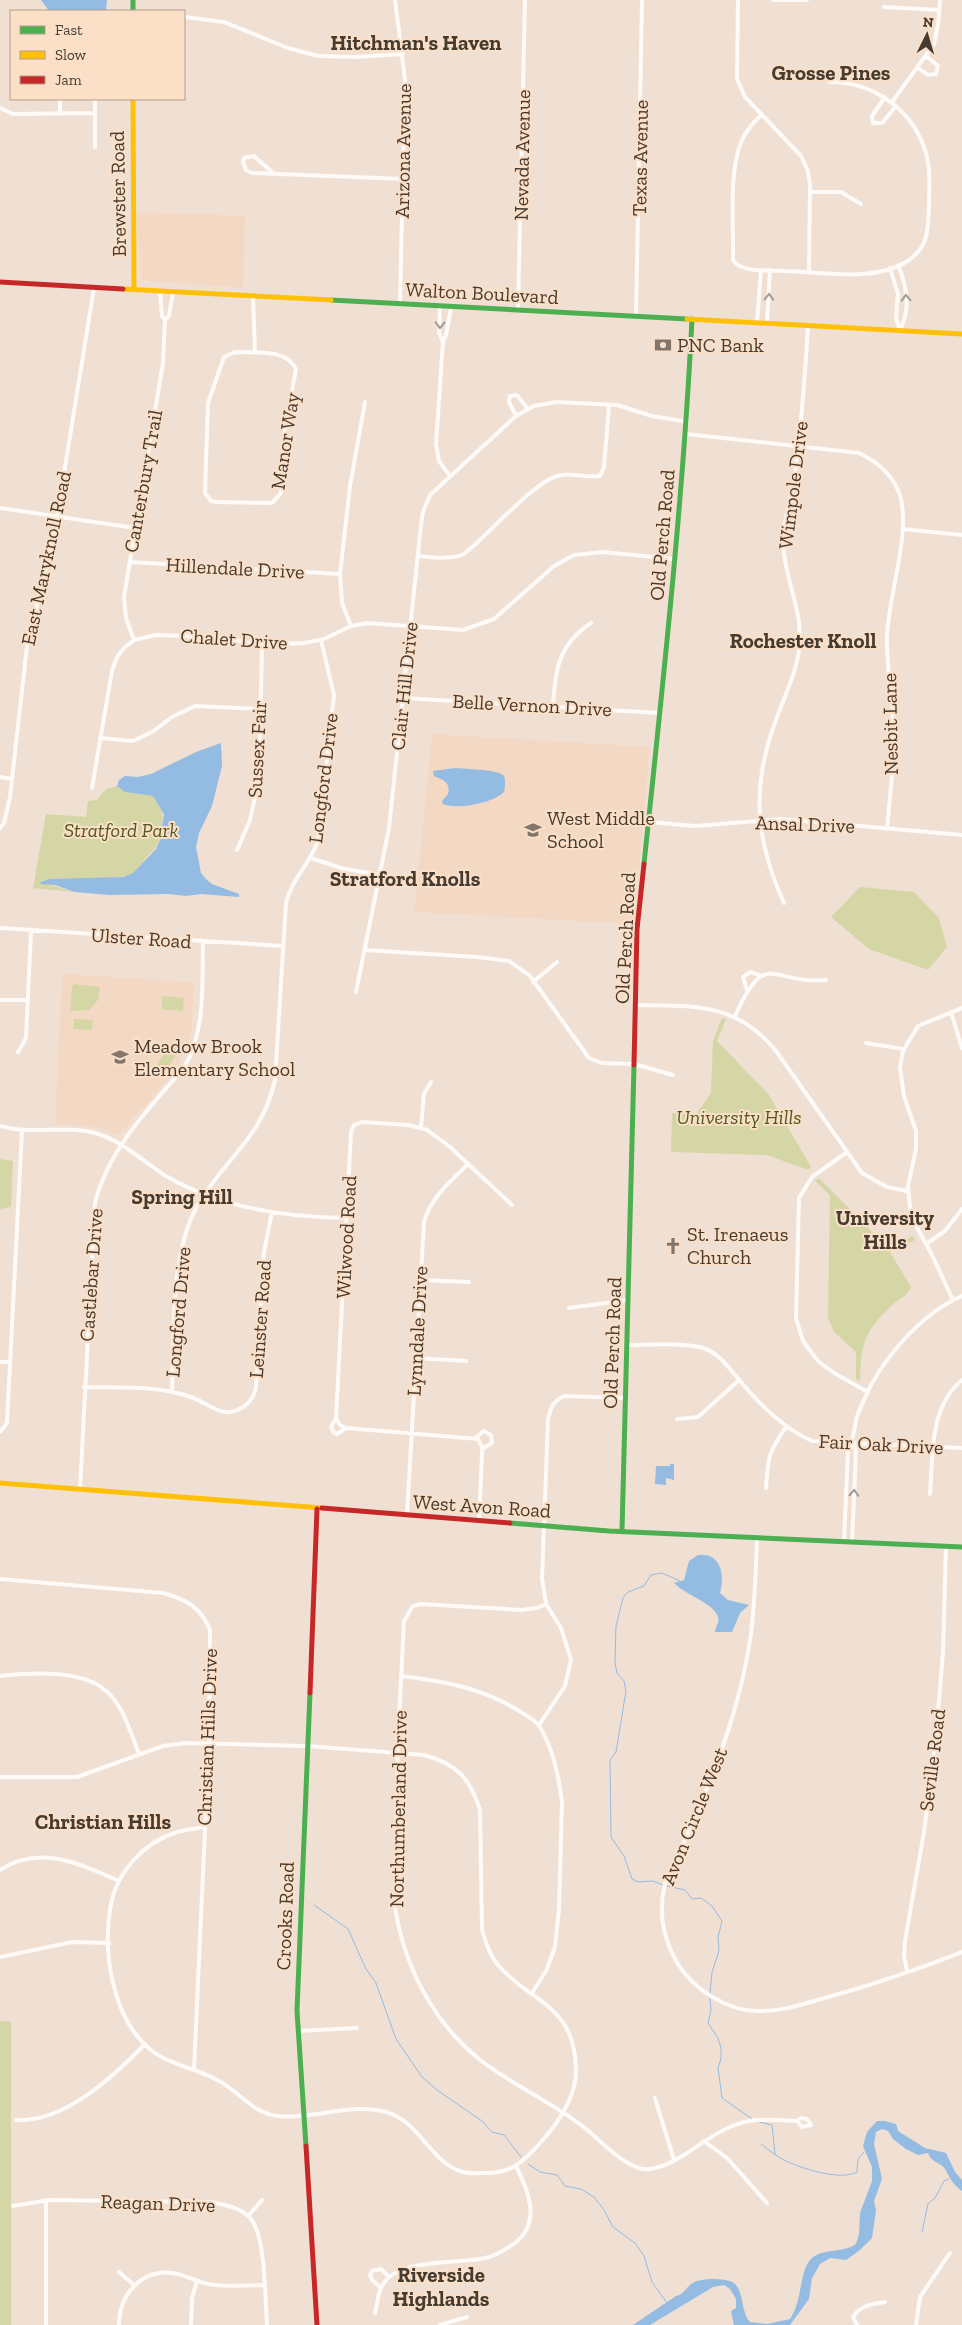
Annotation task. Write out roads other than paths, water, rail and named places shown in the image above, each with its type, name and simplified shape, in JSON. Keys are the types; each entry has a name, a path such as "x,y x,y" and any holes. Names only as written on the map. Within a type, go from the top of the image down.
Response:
{"street":[{"name":"Arizona Avenue","path":"395,0 405,80 400,304"},
{"name":"Nevada Avenue","path":"518,310 525,0"},
{"name":"Texas Avenue","path":"636,316 642,0"},
{"path":"738,0 738,79 745,97 801,156 808,170 810,192 809,271"},
{"path":"773,0 807,0"},
{"path":"892,102 926,56 937,36 940,0"},
{"path":"884,7 939,10"},
{"path":"185,17 224,22 288,48 318,56 355,57 403,54"},
{"path":"917,68 928,75 936,74 938,66 926,56"},
{"path":"761,115 742,139 738,152 734,184 735,265 740,268 761,270 854,274 894,267 908,260 924,246 930,181 927,157 919,136 909,120 892,102 866,88 841,82 830,82"},
{"path":"885,97 872,116 874,123 882,123 896,106"},
{"path":"60,100 60,114"},
{"path":"95,100 95,147"},
{"name":"Brewster Road","path":"133,100 134,289"},
{"path":"0,108 13,114 95,113"},
{"path":"272,172 254,156 244,158 243,162 246,170 252,173 272,172 404,179"},
{"path":"810,192 841,192 861,204"},
{"path":"894,267 898,294 896,318 900,330"},
{"path":"894,267 906,288 906,318 900,330"},
{"path":"757,323 761,270"},
{"path":"768,323 770,270"},
{"name":"Walton Boulevard","path":"0,282 451,308 962,334"},
{"name":"East Maryknoll Road","path":"0,828 7,811 12,779 29,630 57,517 94,288"},
{"name":"Canterbury Trail","path":"160,291 162,316 166,320"},
{"name":"Canterbury Trail","path":"134,640 124,605 163,363 166,320 169,316 173,292"},
{"path":"253,296 255,353"},
{"path":"440,307 439,332 443,342"},
{"path":"450,476 439,461 436,444 443,342 451,308"},
{"name":"Old Perch Road","path":"622,1531 638,929 686,434 692,319"},
{"name":"Wimpole Drive","path":"784,903 768,864 760,820 759,790 762,760 795,669 800,639 797,614 786,570 783,534 792,495 798,446 808,325"},
{"name":"Manor Way","path":"235,352 255,353 280,355 293,362 296,368 284,434 280,497 272,503 226,504 211,501 205,493 208,403 224,357 235,352"},
{"path":"516,416 509,402 510,396 516,394 527,408"},
{"path":"351,626 342,603 340,574 350,486 365,402"},
{"name":"Clair Hill Drive","path":"356,992 389,828 423,512 427,501 450,476 527,408 556,402 609,405 629,407 652,416 687,422"},
{"path":"418,556 442,558 458,557 464,554 538,487 552,478 559,475 600,476 604,468 609,405"},
{"name":"Nesbit Lane","path":"686,434 859,453 880,465 889,473 900,494 904,529 891,599 887,635 894,743 888,829"},
{"path":"0,508 135,528"},
{"path":"904,529 962,534"},
{"name":"Chalet Drive","path":"134,640 156,635 205,636 234,639 262,645 304,643 321,640 351,626 368,623 463,630 494,619 554,566 574,554 592,552 674,559"},
{"name":"Hillendale Drive","path":"130,562 340,574"},
{"path":"553,706 556,670 561,655 580,630 591,623"},
{"path":"92,788 112,671 117,657 134,640"},
{"name":"Longford Drive","path":"172,1392 178,1264 188,1226 205,1194 259,1124 271,1096 277,1060 283,946 288,893 311,858 320,829 334,695 321,640"},
{"name":"Sussex Fair","path":"237,850 250,820 258,786 262,645"},
{"name":"Belle Vernon Drive","path":"403,698 660,713"},
{"path":"100,738 133,741 152,732 172,717 195,706 260,709"},
{"path":"0,777 12,779"},
{"name":"Ansal Drive","path":"649,822 695,826 781,819 962,835"},
{"path":"311,858 341,868 379,875"},
{"name":"Ulster Road","path":"0,928 283,946"},
{"path":"18,1052 26,1038 32,931"},
{"name":"Castlebar Drive","path":"80,1490 92,1216 98,1188 104,1172 121,1145 184,1068 192,1055 199,1026 203,942"},
{"path":"365,950 496,958 509,961 530,976 589,1058 602,1063 634,1064 673,1074"},
{"path":"533,982 557,962"},
{"path":"747,990 743,977 750,972 762,976"},
{"path":"735,1016 751,984 762,976 775,972 802,980 826,980"},
{"path":"0,1000 28,1000"},
{"path":"636,1005 691,1007 716,1010 735,1016 764,1036 862,1173 887,1187 907,1191"},
{"path":"953,1300 914,1222 907,1191 916,1149 916,1136 900,1082 900,1067 904,1050 918,1026 962,1008"},
{"path":"951,1012 962,1048"},
{"path":"866,1044 904,1050"},
{"path":"431,1082 424,1094 421,1128 440,1139 512,1205"},
{"name":"Wilwood Road","path":"421,1128 362,1122 354,1125 351,1132 336,1418 331,1427 334,1433 346,1428 474,1439 484,1431 491,1435 492,1443 482,1449 479,1521"},
{"path":"0,1126 22,1130 93,1132 121,1145 165,1175 205,1194 236,1205 304,1217 346,1218"},
{"path":"0,1432 7,1423 22,1130"},
{"path":"847,1152 812,1177 799,1198 796,1318 803,1341 818,1361 834,1373 868,1392"},
{"name":"Lynndale Drive","path":"407,1515 419,1280 424,1222 430,1205 468,1164"},
{"path":"926,1244 945,1231 962,1209"},
{"name":"Leinster Road","path":"84,1386 172,1392 202,1401 223,1412 230,1412 245,1406 252,1399 256,1387 264,1252 272,1212"},
{"path":"419,1280 469,1282"},
{"path":"844,1541 848,1450 852,1444 856,1420 868,1392 888,1359 904,1341 933,1312 962,1296"},
{"path":"569,1308 628,1300"},
{"name":"Fair Oak Drive","path":"626,1345 700,1347 724,1360 739,1380 786,1427 812,1441 962,1448"},
{"path":"416,1358 466,1361"},
{"path":"0,1362 10,1362"},
{"path":"677,1419 698,1417 739,1380"},
{"path":"930,1494 937,1418 950,1393 962,1380"},
{"path":"539,1725 565,1686 571,1660 561,1628 546,1604 542,1578 548,1418 551,1407 556,1400 564,1396 625,1398"},
{"path":"336,1418 340,1425 346,1428"},
{"path":"766,1488 770,1449 786,1427"},
{"path":"474,1439 480,1442 482,1449"},
{"path":"852,1444 856,1450 852,1542"},
{"name":"West Avon Road","path":"0,1483 544,1526 962,1547"},
{"name":"Crooks Road","path":"317,1509 298,1963 298,2031 317,2325"},
{"name":"Avon Circle West","path":"757,1538 751,1634 743,1675 718,1764 665,1884 662,1909 665,1936 677,1962 691,1980 720,2000 745,2010 757,2012 787,2008 840,1994 962,1952"},
{"name":"Seville Road","path":"907,1972 905,1941 924,1832 940,1694 946,1546"},
{"name":"Christian Hills Drive","path":"0,1579 163,1593 182,1599 196,1607 206,1621 211,1641 209,1743 194,2070"},
{"name":"Northumberland Drive","path":"546,1604 537,1608 521,1610 435,1603 413,1606 408,1613 403,1627 395,1906 399,1930 407,1956 438,2016 480,2060 563,2113 632,2166 650,2169 674,2160 721,2131 743,2122 754,2120 797,2121"},
{"path":"0,1676 25,1673 54,1674 80,1678 96,1684 106,1690 117,1704 139,1754"},
{"path":"401,1676 459,1685 487,1694 513,1707 539,1725 547,1741 561,1788 563,1826 559,1909 555,1946 549,1965 532,1993"},
{"path":"0,1777 77,1777 172,1744 209,1743 307,1746 424,1755 442,1760 461,1773 474,1791 480,1810 482,1930 490,1954 498,1965 557,2014 571,2037 576,2071 573,2091 563,2113 548,2135 516,2166 502,2173 462,2172 443,2162 408,2122 388,2112 378,2110 275,2116 263,2113 254,2108 223,2082 164,2058 145,2044 117,2004 109,1943 109,1914 119,1881 131,1862 158,1840 176,1832 204,1827"},
{"path":"0,1870 22,1858 43,1857 86,1865 119,1881"},
{"path":"0,1957 72,1942 109,1943"},
{"path":"298,2031 357,2028"},
{"path":"16,2120 38,2117 87,2096 114,2075 145,2044"},
{"path":"655,2098 674,2160"},
{"path":"704,2141 727,2158 767,2203"},
{"path":"376,2313 381,2288 389,2277 412,2267 485,2258 508,2248 518,2241 526,2229 531,2203 528,2190 516,2166"},
{"path":"46,2200 46,2325"},
{"name":"Reagan Drive","path":"13,2206 46,2200 212,2202 233,2206 248,2216"},
{"path":"262,2200 248,2216 256,2225 260,2240 267,2325"},
{"path":"916,2325 920,2296 950,2254"},
{"path":"381,2288 373,2281 370,2275 372,2271 378,2268 389,2277"},
{"path":"119,2272 134,2286"},
{"path":"119,2325 123,2300 134,2286 144,2278 164,2273 177,2274 197,2281 222,2286 264,2285"},
{"path":"191,2325 192,2298 197,2281"},
{"path":"857,2325 852,2317 855,2312 864,2306 886,2302"},
{"path":"440,2325 467,2317"}],"water":[{"path":"41,0 107,0 106,10 48,10"},
{"path":"221,743 222,766 212,806 199,833 196,847 201,873 206,879 212,884 239,894 239,897 201,894 186,896 169,894 109,895 75,892 55,885 41,884 40,882 50,879 123,877 133,873 156,849 160,840 164,814 153,796 125,792 117,786 119,780 125,776 138,777 151,774 196,752"},
{"path":"455,768 501,774 505,780 504,792 484,802 466,806 443,804 442,801 449,790 446,782 434,776 433,771"},
{"path":"670,1464 674,1464 674,1480 666,1478 666,1485 655,1484 656,1466 670,1466"},
{"path":"698,1555 712,1557 719,1566 722,1579 720,1593 728,1600 749,1605 740,1613 732,1632 715,1632 718,1619 711,1607 674,1583 684,1580 689,1561"},
{"path":"877,2121 896,2124 898,2131 925,2148 946,2153 955,2172 962,2180 962,2191 954,2184 943,2167 931,2159 928,2153 918,2155 906,2149 893,2139 888,2131 882,2129 876,2132 874,2144 882,2179 874,2201 876,2210 872,2238 846,2260 830,2258 820,2264 812,2278 809,2299 790,2325 734,2325 731,2311 736,2308 736,2299 730,2289 724,2285 713,2287 650,2325 633,2325 681,2294 691,2284 710,2279 726,2280 735,2284 750,2322 767,2324 790,2319 797,2303 805,2270 812,2258 822,2253 846,2249 856,2244 859,2234 860,2213 872,2181 872,2167 863,2146 867,2132"}],"waterway":[{"path":"663,1885 653,1881 638,1882 632,1879 624,1856 611,1837 610,1760 616,1752 626,1691 624,1681 617,1673 615,1663 616,1626 623,1598 628,1592 644,1586 651,1575 662,1573 680,1581"},
{"path":"667,1886 685,1890 692,1899 701,1898 712,1906 722,1921 718,1937 719,1951 712,1972 710,1994"},
{"path":"314,1905 348,1929 366,1969 376,1983 396,2039 422,2077 437,2090 482,2121 492,2132 504,2135 521,2157"},
{"path":"710,1998 711,2010 708,2023 718,2038 721,2048 721,2059 718,2068 722,2098 752,2119"},
{"path":"756,2121 772,2125 775,2154"},
{"path":"761,2144 779,2158 832,2175 857,2172 858,2159 864,2152"},
{"path":"528,2164 540,2172 557,2175 565,2186 581,2189 594,2197 613,2227 635,2243 644,2256 652,2282 667,2303"},
{"path":"922,2232 928,2204 935,2198 944,2181 949,2179"}],"place":[{"name":"PNC Bank","path":"663,345"},
{"name":"West Middle School","path":"533,830"},
{"name":"Meadow Brook Elementary School","path":"120,1057"},
{"name":"St. Irenaeus Church","path":"673,1246"}],"district":[{"name":"Hitchman's Haven","path":"416,43"},
{"name":"Grosse Pines","path":"831,73"},
{"name":"Rochester Knoll","path":"803,641"},
{"name":"Stratford Knolls","path":"405,879"},
{"name":"Spring Hill","path":"182,1197"},
{"name":"University Hills","path":"885,1230"},
{"name":"Christian Hills","path":"103,1822"},
{"name":"Riverside Highlands","path":"441,2287"}],"park label":[{"name":"Stratford Park","path":"121,830"}]}
